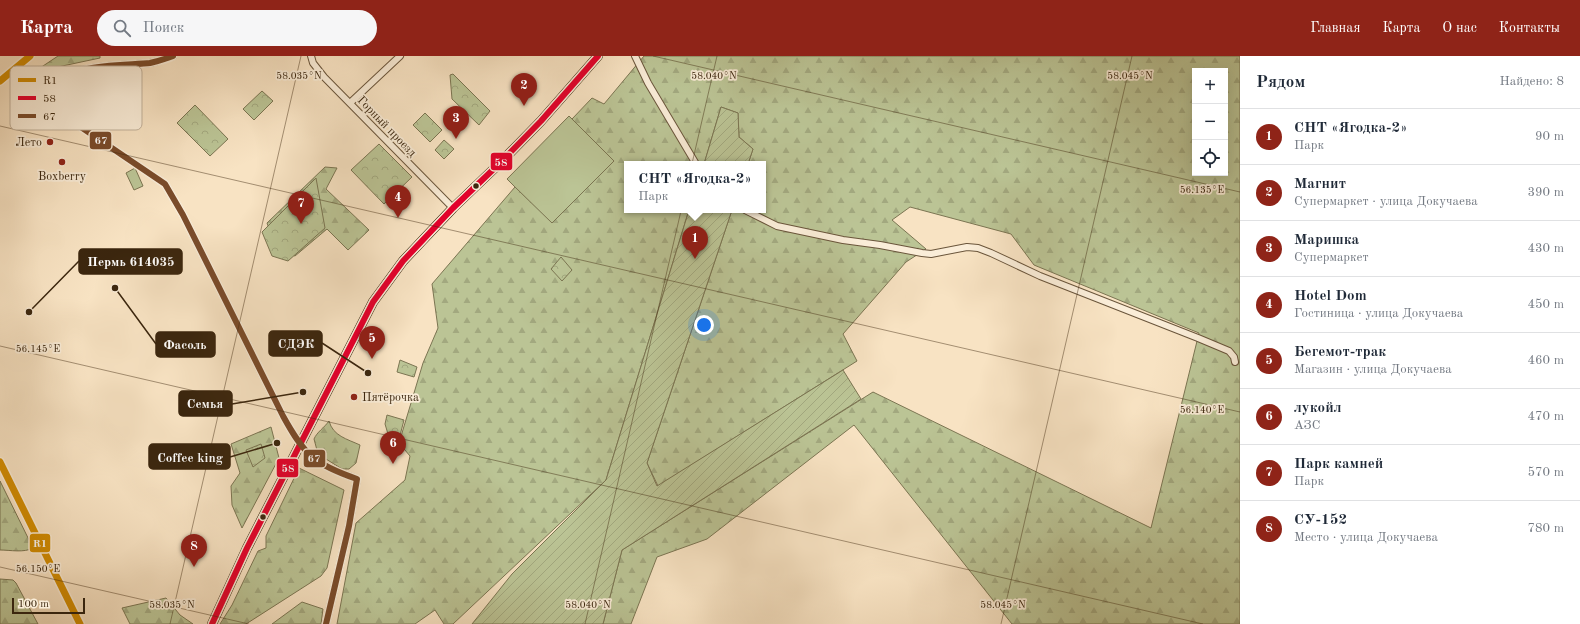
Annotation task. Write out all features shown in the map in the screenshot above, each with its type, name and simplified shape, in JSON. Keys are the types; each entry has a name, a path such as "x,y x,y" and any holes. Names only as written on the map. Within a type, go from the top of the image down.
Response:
{"main road":[{"path":"212,624 247,548 373,302 403,262 453,208 533,128 598,56"}],"street":[{"path":"112,66 149,63 164,60 173,56"},
{"name":"Горный проезд","path":"311,56 313,63 324,76 453,208"},
{"path":"350,103 400,56"},
{"path":"635,56 648,83 694,161"},
{"path":"85,130 165,184 192,232 283,416 300,446 318,463 357,479 349,526 326,624"},
{"path":"751,213 777,226 843,240 922,253 931,254 967,247 978,248 1040,276 1136,312 1211,343 1229,351 1234,357 1235,362"}],"green space":[{"path":"58,56 100,56 100,58 62,66 43,66"},
{"path":"644,56 1240,56 1240,624 1012,624 854,425 707,539 657,557 631,624 603,624 622,550 873,392 1151,528 1199,333 1034,265 1011,234 910,207 892,220 926,249 906,262 843,334 857,361 658,486 647,463 731,213 766,213 766,161 749,161 753,149 739,137 738,113 721,107 705,161 624,161 624,213 688,213 606,480 453,624 444,624 435,610 415,624 337,624 356,523 405,480 410,456 399,443 423,363 438,328 432,284 515,187 552,223 614,161 572,119 592,98 604,104"},
{"path":"453,74 490,111 479,125 452,99 450,75"},
{"path":"262,91 273,101 254,120 243,109"},
{"path":"195,105 228,139 210,156 177,123"},
{"path":"721,107 738,113 739,137 753,149 749,161 705,161"},
{"path":"425,113 442,130 430,142 413,125"},
{"path":"569,116 614,161 552,224 507,179"},
{"path":"444,140 454,149 444,159 435,150"},
{"path":"379,144 412,177 384,204 351,170"},
{"path":"325,167 337,168 326,189 369,230 348,250 327,229 295,256 277,250 267,223"},
{"path":"135,168 143,186 134,190 126,173"},
{"path":"316,178 325,228 288,261 272,256 262,232"},
{"path":"688,213 731,213 647,463 657,486 843,370 861,399 622,550 603,624 472,624 512,574 606,480"},
{"path":"561,257 572,270 562,281 551,269"},
{"path":"400,360 417,367 414,377 397,372"},
{"path":"387,415 404,420 398,443 391,444 385,424"},
{"path":"329,421 337,434 360,445 356,463 349,469 342,469 318,454 314,439"},
{"path":"271,427 279,458 242,528 232,505 231,486 240,473 231,444"},
{"path":"261,444 265,458 253,467 246,450"},
{"path":"299,468 344,490 327,568 321,576 246,624 220,624 232,605 258,551 266,548 266,536"},
{"path":"0,481 33,548 29,550 0,550"},
{"path":"0,579 13,580 16,583 38,624 0,624"},
{"path":"166,598 180,615 193,624 130,624 122,608"},
{"path":"302,602 323,609 321,624 272,624"}],"transit line":[{"name":"R1","path":"18,66 30,56"},
{"name":"67","path":"103,66 150,63 173,56"},
{"name":"58","path":"212,624 247,548 373,302 403,261 453,208 541,121 598,56"},
{"name":"R1","path":"0,81 10,73"},
{"name":"67","path":"85,130 165,184 183,215 283,416 298,441 305,450 320,463 342,474 357,479 349,526 326,624"},
{"name":"R1","path":"0,462 80,624"}],"place":[{"name":"Магнит","path":"524,106"},
{"name":"Маришка","path":"456,139"},
{"name":"Лето","path":"50,142"},
{"name":"Boxberry","path":"62,162"},
{"name":"Hotel Dom","path":"398,218"},
{"name":"Парк камней","path":"301,224"},
{"name":"СНТ «Ягодка-2»","path":"695,259"},
{"name":"Фасоль","path":"115,288"},
{"name":"Пермь 614035","path":"29,312"},
{"name":"Бегемот-трак","path":"372,359"},
{"name":"СДЭК","path":"368,373"},
{"name":"Семья","path":"303,392"},
{"name":"Пятёрочка","path":"354,397"},
{"name":"Coffee king","path":"277,443"},
{"name":"лукойл","path":"393,464"},
{"name":"СУ-152","path":"194,567"}]}
